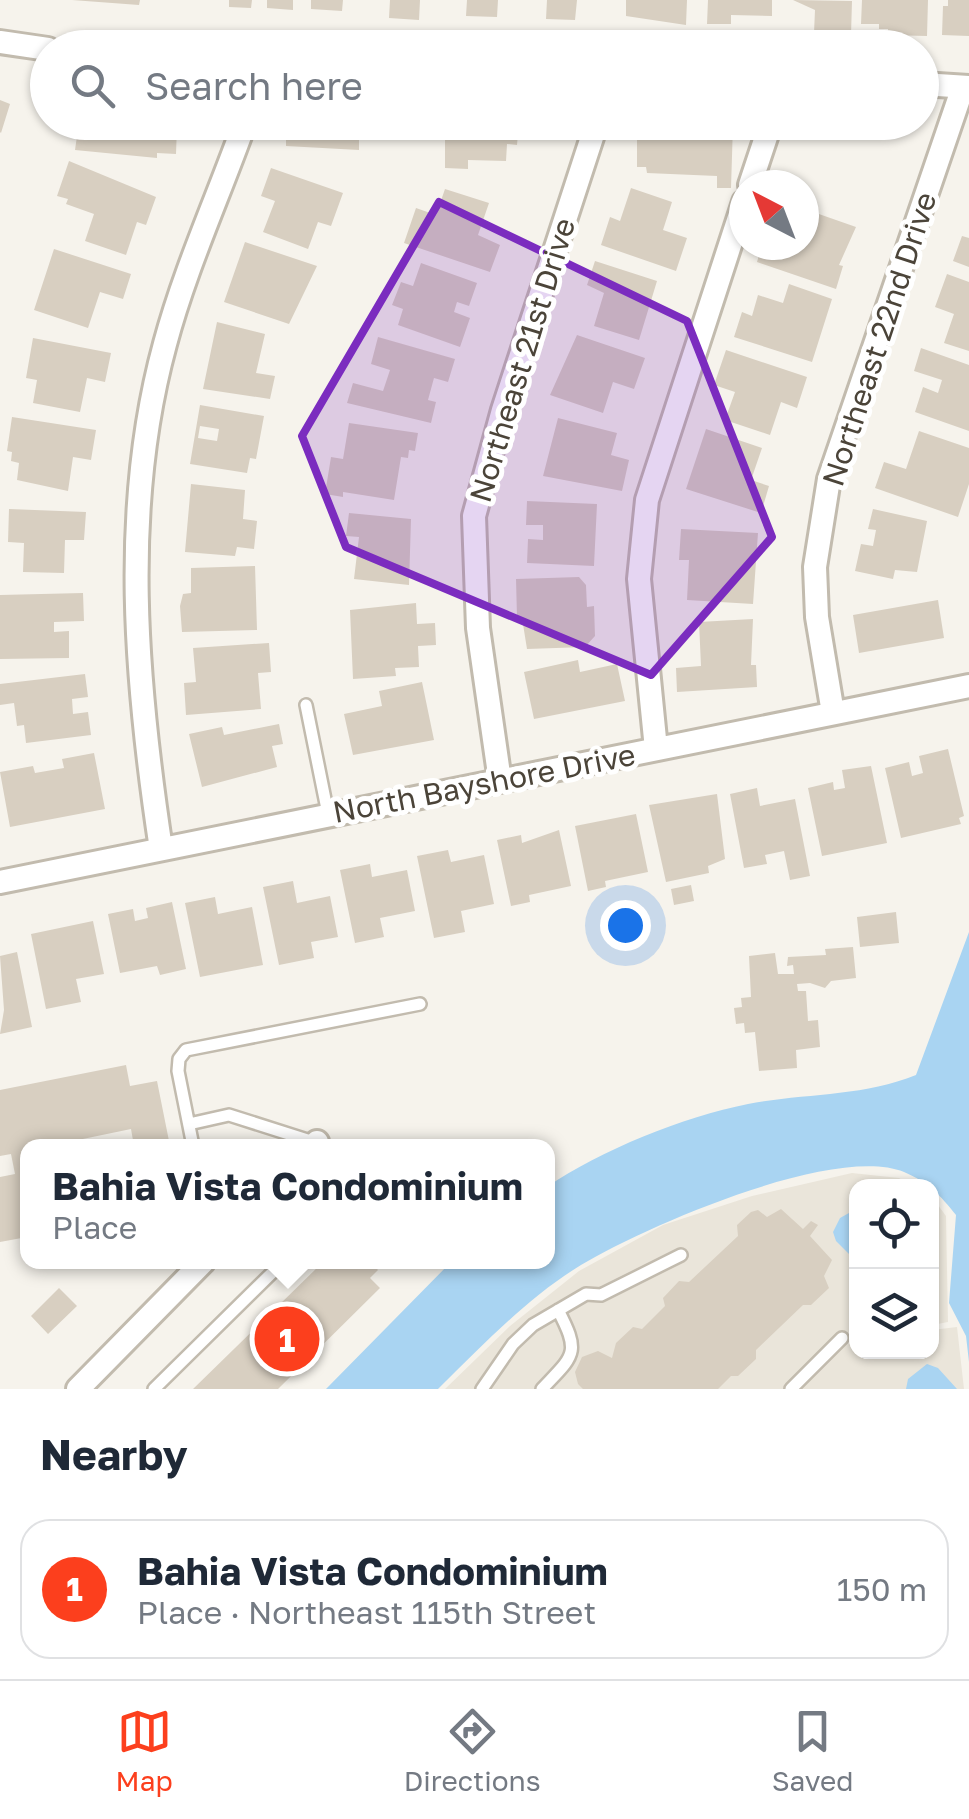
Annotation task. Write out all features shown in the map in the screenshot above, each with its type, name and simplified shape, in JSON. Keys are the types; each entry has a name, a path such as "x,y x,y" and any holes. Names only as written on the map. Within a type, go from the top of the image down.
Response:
{"street":[{"path":"0,42 30,46"},
{"path":"939,85 966,87"},
{"name":"Northeast 22nd Drive","path":"834,713 817,617 815,567 829,479 966,87"},
{"path":"161,849 145,743 136,616 142,477 165,344 239,140"},
{"name":"Northeast 21st Drive","path":"500,780 478,628 474,516 591,140"},
{"path":"755,170 766,140"},
{"path":"656,749 639,580 647,500 729,248"},
{"name":"North Bayshore Drive","path":"0,882 969,686"},
{"path":"78,1389 196,1269"}],"lane":[{"path":"306,705 328,814"},
{"path":"192,1139 178,1071 179,1059 186,1050 420,1004"},
{"path":"189,1124 229,1115 299,1139"},
{"path":"482,1389 513,1344 558,1310 680,1255"},
{"path":"154,1389 276,1269"},
{"path":"542,1389 571,1358 574,1348 558,1310"},
{"path":"791,1389 842,1338"}],"highlighted area":[{"path":"439,202 687,321 772,537 651,675 346,547 302,436"}],"shaded area":[{"path":"852,1173 901,1179 849,1179 849,1359 939,1359 939,1329 957,1327 964,1389 445,1389 510,1326 579,1271 663,1225 752,1196"},
{"path":"939,1206 946,1216 948,1322 939,1324"}],"water":[{"path":"969,932 969,1362 966,1336 949,1303 956,1215 939,1196 939,1179 918,1179 873,1166 833,1169 740,1194 692,1211 610,1249 542,1292 438,1389 326,1389 444,1269 555,1269 555,1182 592,1160 643,1136 723,1110 896,1082 916,1075"},
{"path":"849,1213 849,1254 833,1232 840,1218"},
{"path":"927,1364 938,1368 957,1389 906,1389 908,1379"}],"building":[{"path":"72,0 140,0 139,5"},
{"path":"229,0 252,0 251,8 229,7"},
{"path":"267,0 293,0 293,10 267,8"},
{"path":"311,0 343,0 342,11 311,9"},
{"path":"390,0 420,0 419,20 389,18"},
{"path":"467,0 498,0 497,17 466,16"},
{"path":"547,0 577,0 575,20 546,19"},
{"path":"626,0 687,0 686,25 626,16"},
{"path":"708,0 772,0 772,16 731,15 731,24 707,24"},
{"path":"793,0 852,1 851,30 814,30 815,10"},
{"path":"862,0 928,0 927,30 888,30 879,29 879,24 861,24"},
{"path":"948,0 969,0 969,36 942,35 943,6 948,6"},
{"path":"0,100 10,104 1,133 0,132"},
{"path":"76,140 176,140 176,154 157,153 157,158 75,150"},
{"path":"286,140 359,140 359,150 286,146"},
{"path":"445,140 517,140 517,145 507,144 506,161 468,160 468,169 445,168"},
{"path":"637,140 732,140 729,188 717,188 717,176 647,173 646,167 637,167"},
{"path":"69,161 156,197 146,225 137,222 126,255 85,241 94,214 66,204 68,199 57,196"},
{"path":"271,168 343,193 331,226 318,222 308,249 263,232 275,201 261,196"},
{"path":"631,188 672,202 663,230 687,238 676,271 601,245 610,217 620,221"},
{"path":"445,189 489,203 478,235 500,245 490,272 404,243 416,208 436,215"},
{"path":"819,214 856,227 839,265 843,266 836,289 757,262 819,260"},
{"path":"962,236 969,238 969,267 953,261"},
{"path":"245,242 317,266 289,324 224,302"},
{"path":"54,249 131,274 123,299 100,292 88,328 34,310"},
{"path":"595,261 657,281 639,340 594,326 604,293 587,285"},
{"path":"421,263 477,283 469,306 457,302 454,312 470,318 460,347 398,325 403,309 392,305 401,282 413,286"},
{"path":"947,274 969,282 969,351 944,343 954,314 935,307"},
{"path":"789,284 832,299 812,362 734,337 742,312 752,316 758,295 783,303"},
{"path":"217,322 265,334 256,373 275,376 270,399 203,389"},
{"path":"577,335 645,358 634,389 613,382 603,413 550,395"},
{"path":"378,337 455,359 448,382 434,378 428,400 436,402 431,423 347,403 353,383 383,391 390,370 371,364"},
{"path":"33,338 111,353 105,382 87,378 80,412 33,403 37,380 26,378"},
{"path":"921,348 969,365 969,431 915,412 923,387 938,393 942,380 914,371"},
{"path":"726,350 807,377 797,408 781,402 770,435 725,420 735,392 714,385"},
{"path":"200,405 264,416 256,459 250,458 247,473 190,464","holes":["200,426 219,429 217,441 198,438"]},
{"path":"12,417 96,430 91,460 73,457 68,491 17,480 19,463 11,461 12,452 7,451"},
{"path":"558,418 617,433 611,455 629,460 622,491 543,476"},
{"path":"349,423 418,433 415,451 409,450 408,458 401,457 394,500 343,492 343,497 325,494 331,457 343,459"},
{"path":"706,429 762,448 751,480 769,486 761,513 686,489"},
{"path":"919,431 969,448 969,484 958,517 875,488 884,462 906,469"},
{"path":"191,484 245,490 243,519 257,521 254,549 237,547 235,556 185,552"},
{"path":"527,501 597,504 594,566 527,563 528,539 543,540 543,525 526,525"},
{"path":"9,509 86,512 84,540 65,540 64,573 23,572 24,543 8,542"},
{"path":"873,509 927,521 917,572 895,570 893,579 855,571 861,544 873,546 876,530 868,529"},
{"path":"349,513 411,519 409,585 354,579 359,537 346,536"},
{"path":"681,529 758,533 753,604 687,600 689,560 679,560"},
{"path":"255,566 257,630 182,632 180,606 183,594 191,593 191,568"},
{"path":"579,577 586,585 587,607 594,606 595,636 585,647 527,649 522,618 517,618 516,579"},
{"path":"83,593 84,621 54,622 54,632 69,631 69,658 0,659 0,595"},
{"path":"938,600 944,638 859,653 853,615"},
{"path":"416,603 417,624 435,623 436,645 418,646 419,667 395,668 396,676 353,679 350,610"},
{"path":"753,619 751,665 756,665 757,687 677,692 676,668 701,666 699,622"},
{"path":"269,643 271,672 258,673 261,709 186,715 184,683 196,682 193,648"},
{"path":"578,660 580,672 617,664 625,701 534,719 524,672"},
{"path":"85,674 88,697 72,699 73,714 88,712 91,735 26,743 24,725 17,726 14,703 0,705 0,684"},
{"path":"422,682 434,740 353,755 344,714 382,706 379,691"},
{"path":"279,724 283,744 272,746 277,767 202,787 189,734 222,727 224,735"},
{"path":"948,749 964,816 959,818 961,824 901,838 885,768 909,762 912,776 923,773 919,756"},
{"path":"94,753 105,809 10,827 0,772 33,766 35,773 64,768 62,759"},
{"path":"871,766 887,843 822,856 808,788 833,782 834,790 845,788 842,770"},
{"path":"757,788 760,806 795,799 810,876 790,880 784,851 765,855 767,864 744,868 730,794"},
{"path":"717,794 725,859 708,866 709,873 666,882 649,805"},
{"path":"636,814 648,872 605,881 606,887 588,891 575,826"},
{"path":"559,830 571,886 529,895 530,902 511,906 497,840 521,835 522,843"},
{"path":"448,850 451,862 484,855 494,904 461,911 465,932 434,938 417,856"},
{"path":"370,864 372,877 407,870 415,911 380,918 384,937 355,943 340,870"},
{"path":"293,881 297,903 330,896 338,937 311,942 314,958 279,965 263,887"},
{"path":"691,885 694,901 674,905 671,889"},
{"path":"215,897 218,914 252,907 263,965 200,977 185,903"},
{"path":"172,902 186,969 160,975 157,966 120,973 108,914 133,909 135,921 148,918 146,908"},
{"path":"896,912 899,943 860,947 857,917"},
{"path":"93,921 104,974 76,979 81,1002 46,1009 31,934"},
{"path":"853,947 856,978 831,981 825,988 797,984 798,991 806,991 808,1021 818,1020 820,1047 796,1050 797,1068 759,1071 755,1032 745,1033 744,1023 736,1024 734,1008 742,1007 741,998 751,997 749,956 775,953 778,974 794,974 793,965 787,966 788,957 826,955 825,949"},
{"path":"17,952 32,1027 0,1034 4,1010 0,956"},
{"path":"126,1065 130,1086 157,1081 169,1139 133,1139 131,1129 83,1139 20,1139 20,1238 0,1242 0,1177 15,1174 11,1154 0,1156 0,1090"},
{"path":"781,1209 803,1229 811,1221 818,1225 810,1236 832,1260 824,1276 829,1288 811,1305 803,1305 756,1350 756,1359 738,1376 731,1376 718,1389 583,1389 578,1384 575,1372 582,1357 598,1351 612,1358 616,1343 633,1327 642,1329 665,1306 663,1298 679,1281 689,1282 738,1236 737,1225 751,1212 758,1210 767,1217"},
{"path":"316,1269 378,1270 370,1278 380,1288 278,1389 193,1389"},
{"path":"59,1288 77,1306 48,1334 31,1316"}],"place":[{"name":"Bahia Vista Condominium","path":"287,1339"}]}
